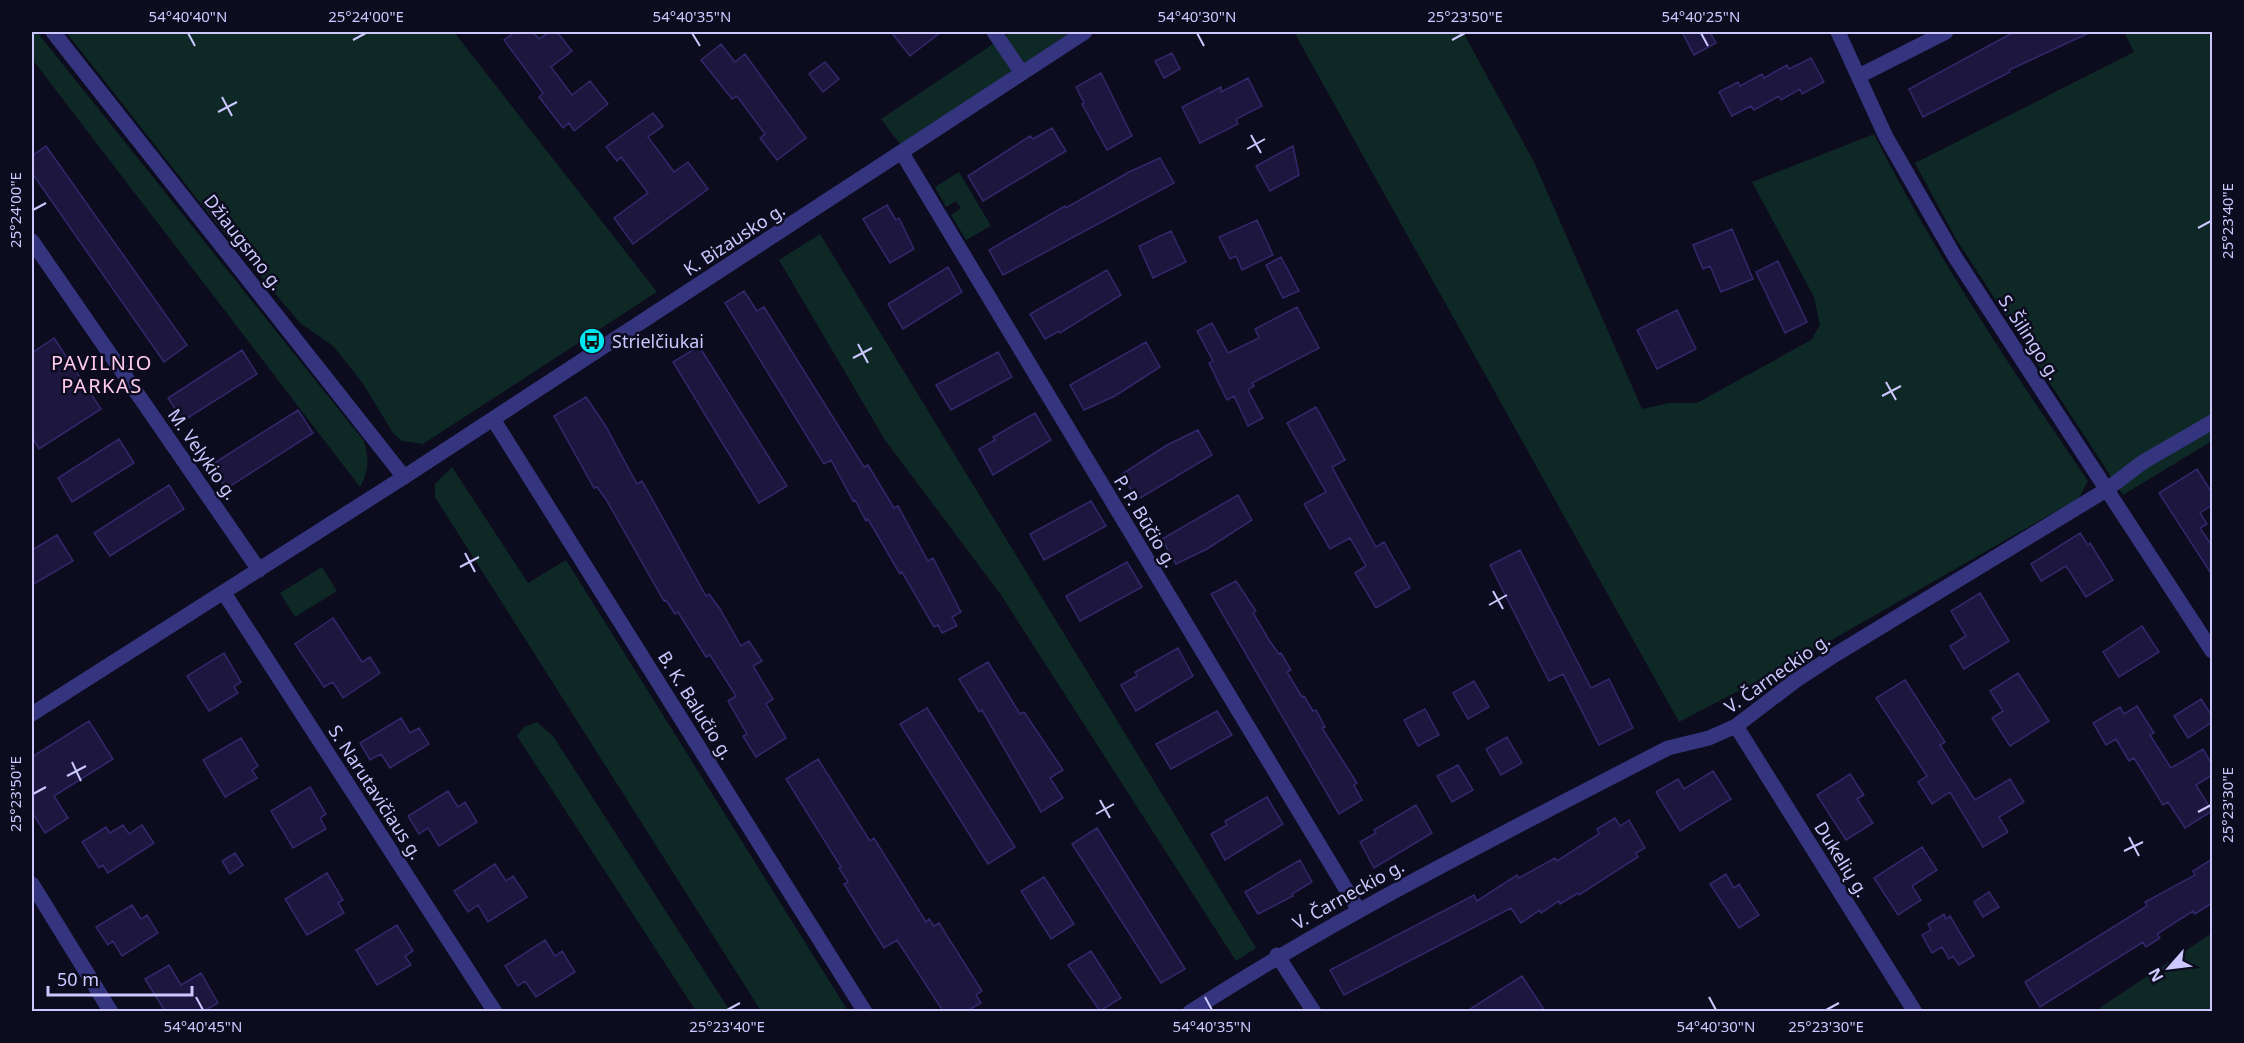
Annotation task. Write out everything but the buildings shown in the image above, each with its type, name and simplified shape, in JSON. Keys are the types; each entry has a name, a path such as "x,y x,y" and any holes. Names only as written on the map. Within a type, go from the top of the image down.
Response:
{"street":[{"name":"Džiaugsmo g.","path":"52,32 404,477"},
{"path":"994,32 1022,73"},
{"name":"K. Bizausko g.","path":"404,477 1085,32"},
{"name":"S. Šilingo g.","path":"1838,32 1886,137 1955,257 2212,651"},
{"path":"1858,76 1946,32"},
{"name":"P. P. Būčio g.","path":"902,153 1358,909"},
{"name":"M. Velykio g.","path":"32,241 260,570"},
{"name":"B. K. Balučio g.","path":"493,419 865,1011"},
{"name":"V. Čarneckio g.","path":"1190,1011 1278,955 1358,909 1668,748 1709,738 1736,726 1795,681 1833,656 2106,490 2143,462 2212,422"},
{"path":"32,714 404,477"},
{"name":"S. Narutavičiaus g.","path":"224,593 495,1011"},
{"name":"Dukelių g.","path":"1736,726 1915,1011"},
{"path":"32,884 111,1011"},
{"path":"1278,955 1314,1011"}],"green space":[{"path":"32,32 37,32 364,441 367,465 360,487 32,59"},
{"path":"66,32 454,32 657,292 423,444 402,441 393,433 362,382 333,346 300,323 216,223"},
{"path":"1011,32 1072,32 900,144 881,119"},
{"path":"1294,32 1463,32 1534,162 1642,409 1669,403 1697,403 1811,340 1820,325 1814,297 1752,182 1874,134 1948,268 2088,481 2079,498 1790,664 1679,722"},
{"path":"2124,32 2212,32 2212,441 2123,495 1956,239 1915,163 2134,52"},
{"path":"959,172 991,226 966,240 951,215 961,208 956,201 946,207 935,187"},
{"path":"820,234 1256,948 1236,961 1001,595 885,440 779,260"},
{"path":"452,467 528,583 566,560 848,1011 761,1011 435,497 435,484"},
{"path":"322,567 337,591 295,617 280,593"},
{"path":"537,722 553,736 730,1011 696,1011 517,736 524,727"},
{"path":"2212,933 2212,1011 2095,1011"}],"place":[{"name":"Strielčiukai","path":"592,341"}],"district":[{"name":"PAVILNIO PARKAS","path":"102,374"}]}
